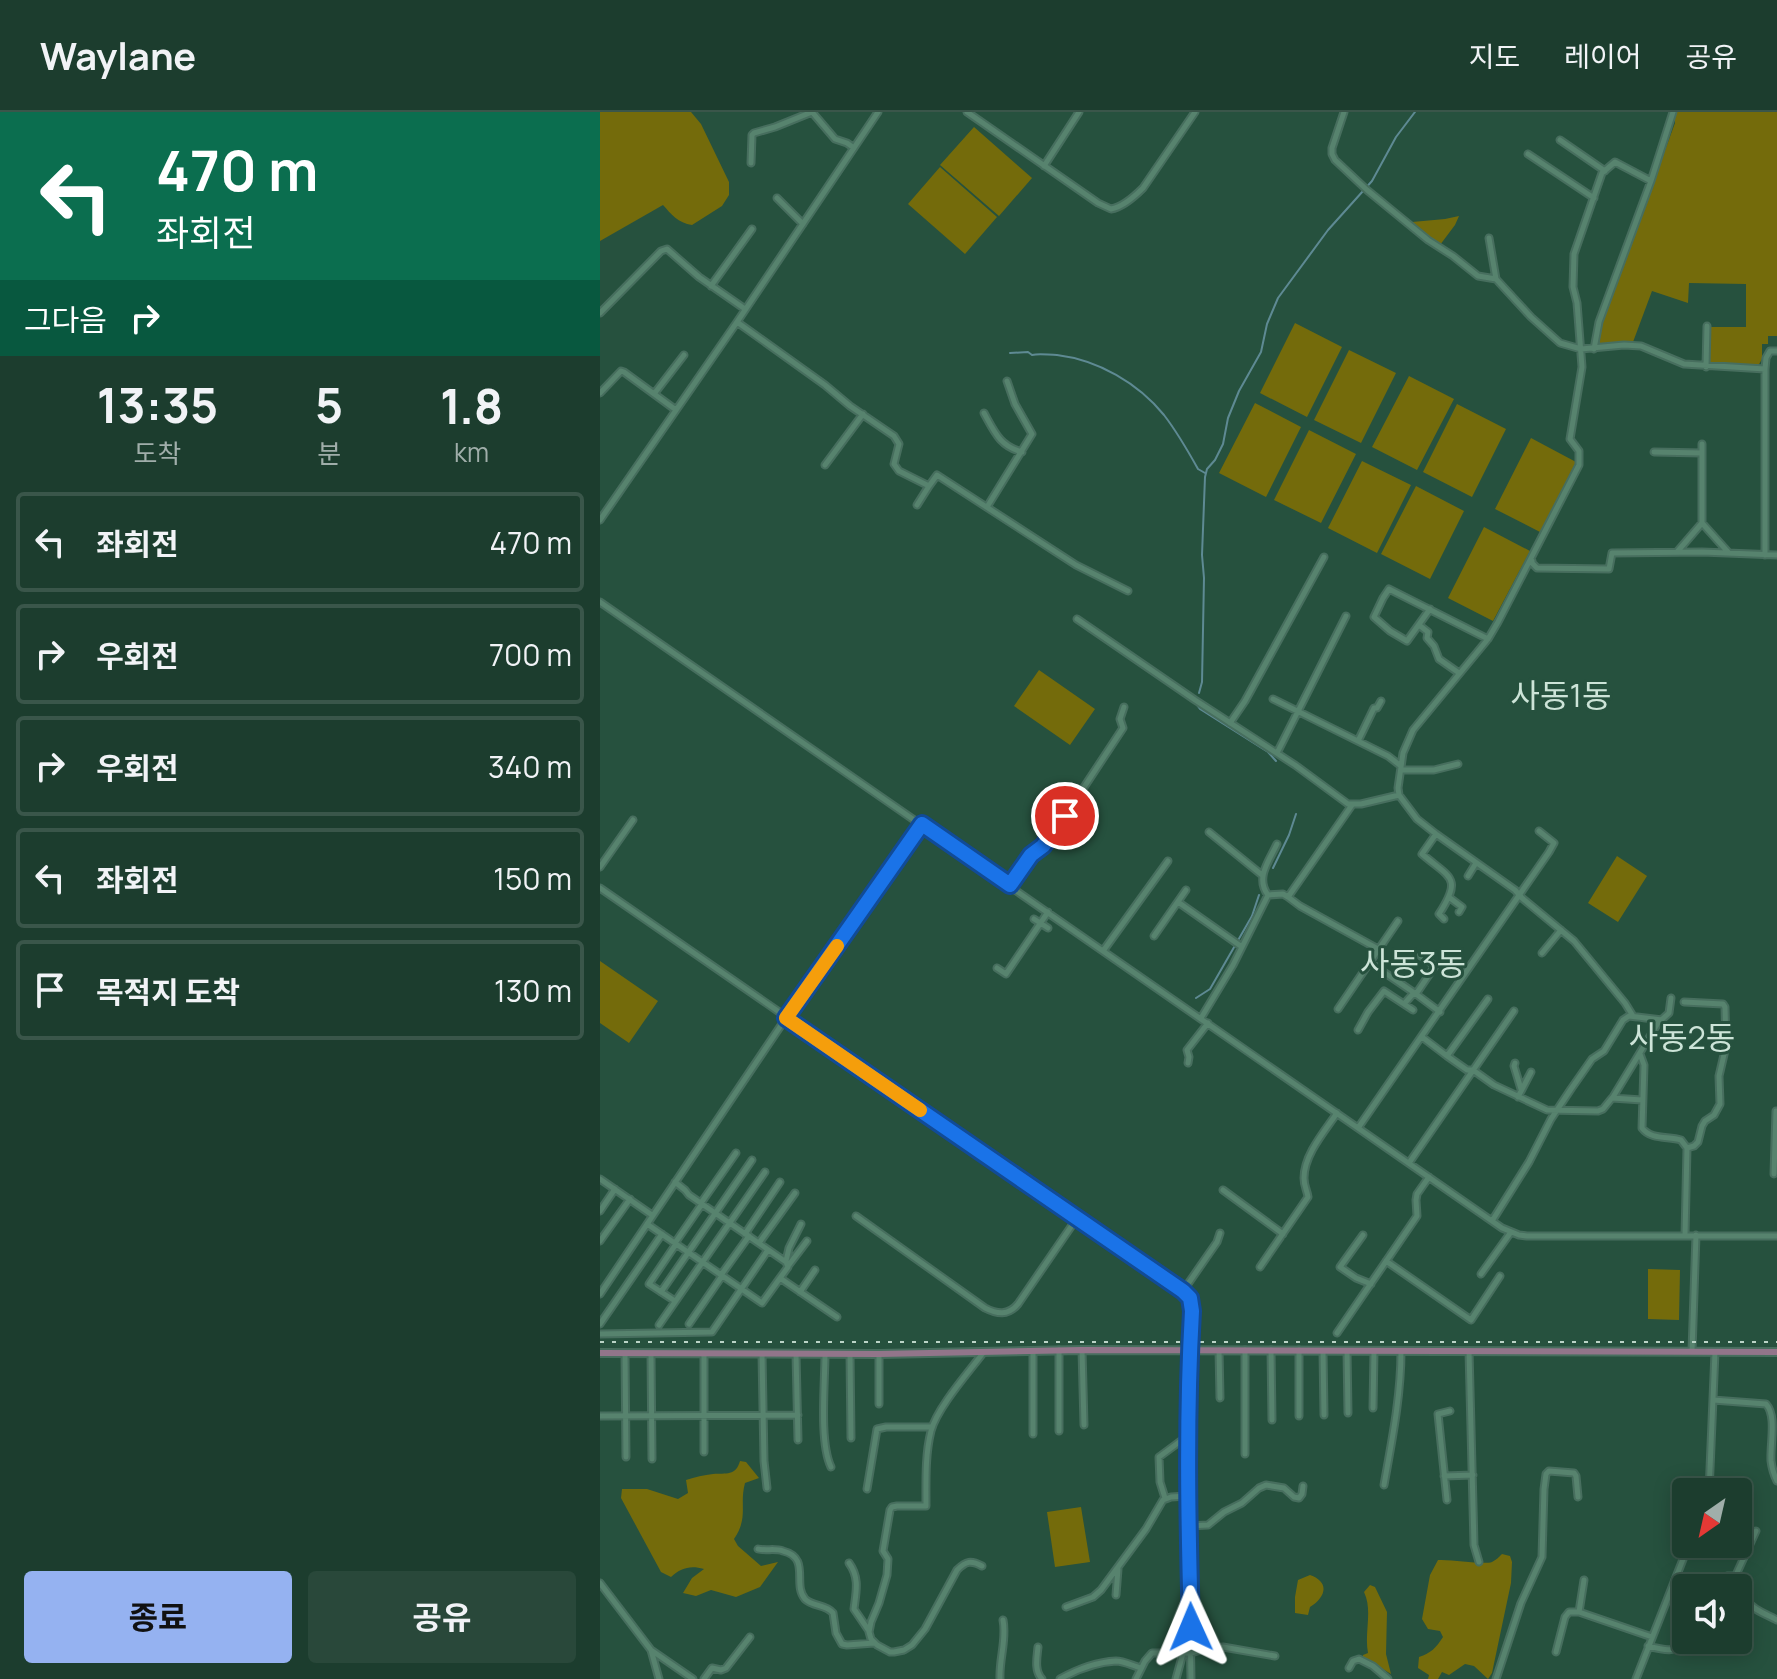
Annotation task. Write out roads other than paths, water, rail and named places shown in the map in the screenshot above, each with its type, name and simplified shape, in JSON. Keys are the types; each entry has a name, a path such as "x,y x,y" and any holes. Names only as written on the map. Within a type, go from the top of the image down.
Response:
{"main road":[{"path":"600,1353 879,1354 1059,1350 1777,1352"}],"street":[{"path":"751,163 754,133 812,112 835,139 854,148"},
{"path":"600,520 878,112"},
{"path":"967,112 1111,209 1136,196 1143,188 1195,112"},
{"path":"1044,166 1079,112"},
{"path":"1344,112 1332,154 1335,160 1410,226 1478,276 1496,279"},
{"path":"1594,349 1599,322 1673,112"},
{"path":"1560,140 1605,171"},
{"path":"1528,154 1594,198"},
{"path":"1633,1016 1574,941 1519,894 1417,819 1399,795 1398,788 1406,743 1413,730 1488,639 1579,465 1579,451 1570,439 1579,388 1581,349 1573,287 1574,254 1602,173 1615,162 1651,181"},
{"path":"777,198 803,224"},
{"path":"711,286 752,229"},
{"path":"1489,238 1496,279 1554,338 1566,345 1581,349 1641,346 1675,361 1706,367 1765,369"},
{"path":"600,313 661,251 667,249 711,286 745,309"},
{"path":"737,322 898,440 894,464 899,471 929,486"},
{"path":"1706,367 1707,326"},
{"path":"1765,555 1765,369 1770,351 1777,351"},
{"path":"654,394 684,355"},
{"path":"600,393 621,371 676,410"},
{"path":"987,507 1032,436 1007,381"},
{"path":"984,413 1006,446 1022,452"},
{"path":"825,465 863,414"},
{"path":"1766,432 1777,432"},
{"path":"1677,552 1702,523 1702,444"},
{"path":"1654,452 1702,453"},
{"path":"917,505 937,475 1076,565 1128,591"},
{"path":"1702,523 1728,553"},
{"path":"1532,557 1532,563 1537,568 1609,569 1612,553 1777,555"},
{"path":"1230,723 1324,557"},
{"path":"1430,609 1407,641 1374,617 1389,589 1430,609 1488,639"},
{"path":"600,602 1511,1232 1527,1236 1777,1236"},
{"path":"1277,753 1346,616"},
{"path":"1077,619 1352,805 1399,795"},
{"path":"1419,625 1428,632 1427,638 1439,659 1459,673"},
{"path":"1273,699 1388,756 1401,768 1425,771 1458,764"},
{"path":"1358,741 1374,708 1381,701"},
{"path":"1010,885 1065,816 1123,728 1120,719 1124,707"},
{"path":"1288,897 1352,805"},
{"path":"600,867 633,820"},
{"path":"600,1294 786,1018 922,824"},
{"path":"1358,1128 1553,846 1552,840 1539,831"},
{"path":"1209,832 1262,875"},
{"path":"1436,834 1422,854 1447,872 1451,879 1450,898 1439,914 1444,919"},
{"path":"1268,895 1262,875 1277,844"},
{"path":"1103,951 1168,861"},
{"path":"1468,876 1476,863"},
{"path":"600,888 1190,1298 1187,1496 1191,1679"},
{"path":"1154,936 1186,890"},
{"path":"1268,895 1283,894 1378,949"},
{"path":"1201,1018 1268,895"},
{"path":"1450,898 1462,907 1459,912"},
{"path":"1178,902 1239,944"},
{"path":"997,968 1005,975 1048,912"},
{"path":"1034,919 1048,928"},
{"path":"1338,1009 1398,921"},
{"path":"1542,953 1561,930"},
{"path":"1404,1004 1416,994 1435,966 1421,956"},
{"path":"1369,962 1440,1012"},
{"path":"1358,1030 1384,991 1413,1010"},
{"path":"1422,1037 1467,1070 1473,1070 1494,1085 1547,1110 1598,1111 1612,1098 1658,1023 1669,1013 1671,998"},
{"path":"1447,1056 1488,999"},
{"path":"1684,1002 1723,1004 1726,1046 1719,1076 1718,1110 1705,1121 1698,1142 1687,1148"},
{"path":"1409,1163 1514,1011"},
{"path":"1492,1221 1585,1068 1597,1054 1604,1051 1623,1020 1633,1016 1662,1020"},
{"path":"1188,1063 1187,1050 1208,1023"},
{"path":"1640,1054 1644,1065 1642,1128 1650,1136 1681,1140 1687,1148 1685,1235"},
{"path":"1515,1063 1521,1089"},
{"path":"1518,1097 1531,1072"},
{"path":"1612,1098 1642,1100"},
{"path":"1774,1174 1776,1111"},
{"path":"1260,1267 1308,1197 1304,1186 1304,1169 1337,1113"},
{"path":"675,1301 649,1284 736,1153"},
{"path":"661,1292 752,1160"},
{"path":"659,1325 765,1172"},
{"path":"1337,1333 1417,1216 1416,1200 1429,1177"},
{"path":"601,1180 652,1215"},
{"path":"675,1182 787,1265"},
{"path":"689,1324 780,1182"},
{"path":"600,1211 615,1189"},
{"path":"1223,1190 1283,1234"},
{"path":"759,1243 795,1193"},
{"path":"600,1241 630,1199"},
{"path":"856,1216 985,1308 998,1313 1014,1309 1077,1218"},
{"path":"647,1224 762,1303 807,1241"},
{"path":"787,1265 789,1248 801,1224"},
{"path":"1481,1274 1511,1232"},
{"path":"1183,1291 1220,1233"},
{"path":"600,1324 662,1234"},
{"path":"1363,1235 1340,1267 1371,1284"},
{"path":"1692,1351 1696,1235"},
{"path":"600,1334 710,1333 768,1250"},
{"path":"1386,1261 1471,1320 1500,1276"},
{"path":"800,1292 815,1270"},
{"path":"780,1278 837,1317"},
{"path":"1059,1350 1059,1431"},
{"path":"1082,1350 1084,1425"},
{"path":"1219,1350 1220,1398"},
{"path":"1245,1350 1245,1454"},
{"path":"1271,1350 1272,1420"},
{"path":"1299,1350 1299,1416"},
{"path":"1033,1351 1033,1434"},
{"path":"1323,1351 1324,1415"},
{"path":"1347,1351 1348,1413"},
{"path":"1373,1408 1374,1351"},
{"path":"1384,1485 1397,1411 1401,1351"},
{"path":"1469,1351 1474,1545 1479,1562"},
{"path":"869,1632 887,1575 888,1559 883,1551 890,1510 897,1506 926,1506 926,1467 932,1427 984,1352"},
{"path":"1710,1478 1715,1352"},
{"path":"625,1353 626,1457"},
{"path":"651,1354 652,1459"},
{"path":"704,1354 704,1452"},
{"path":"762,1354 767,1488"},
{"path":"796,1354 798,1440"},
{"path":"825,1354 825,1443 831,1467"},
{"path":"850,1354 851,1438"},
{"path":"879,1354 879,1404"},
{"path":"1713,1400 1771,1407 1775,1413 1771,1458 1777,1481"},
{"path":"1447,1500 1438,1414 1450,1411"},
{"path":"600,1416 798,1415"},
{"path":"867,1489 877,1429 932,1427"},
{"path":"1066,1607 1093,1597 1146,1529 1165,1498 1160,1482 1159,1457 1187,1436"},
{"path":"1496,1679 1521,1603 1542,1557 1546,1474 1549,1471 1574,1473 1578,1497"},
{"path":"1444,1476 1473,1475"},
{"path":"1188,1526 1208,1525 1266,1485 1284,1488 1299,1498 1303,1486"},
{"path":"1165,1498 1187,1496"},
{"path":"1736,1574 1756,1531"},
{"path":"758,1549 786,1551 794,1555 799,1564 803,1595 812,1604 826,1606 833,1613 836,1633 842,1644 875,1643"},
{"path":"1636,1679 1683,1558"},
{"path":"849,1563 858,1584 854,1609 875,1643 890,1652 912,1645 925,1629 957,1570 964,1563 973,1561 982,1566"},
{"path":"1116,1595 1119,1564"},
{"path":"1579,1612 1584,1580"},
{"path":"600,1583 651,1650 693,1679"},
{"path":"1752,1606 1777,1620"},
{"path":"1556,1652 1569,1612 1579,1612 1652,1637"},
{"path":"1000,1679 1005,1631 1003,1620"},
{"path":"704,1679 712,1668 726,1668 750,1637"},
{"path":"1648,1646 1667,1651 1672,1649"},
{"path":"1038,1647 1037,1669 1042,1679"},
{"path":"1136,1679 1152,1653 1191,1653 1223,1647 1275,1656"},
{"path":"651,1650 659,1679"},
{"path":"1176,1679 1183,1653"},
{"path":"1349,1668 1353,1661 1359,1659 1388,1679"},
{"path":"1060,1679 1076,1670 1114,1661 1141,1668"}],"waterway":[{"path":"1199,693 1202,682 1202,555 1207,469 1223,444 1228,418 1261,352 1267,324 1278,298 1328,230 1372,181 1396,137 1415,112"},
{"path":"1010,353 1028,352 1032,355 1072,358 1102,368 1130,383 1154,403 1198,469 1205,473"},
{"path":"1197,705 1268,752 1276,761"},
{"path":"1273,868 1296,814"},
{"path":"1196,998 1210,989 1252,916 1259,895"}],"railway":[{"path":"600,1342 1777,1342"}],"district":[{"name":"사동1동","path":"1561,696"},
{"name":"사동3동","path":"1413,964"},
{"name":"사동2동","path":"1682,1038"}]}
